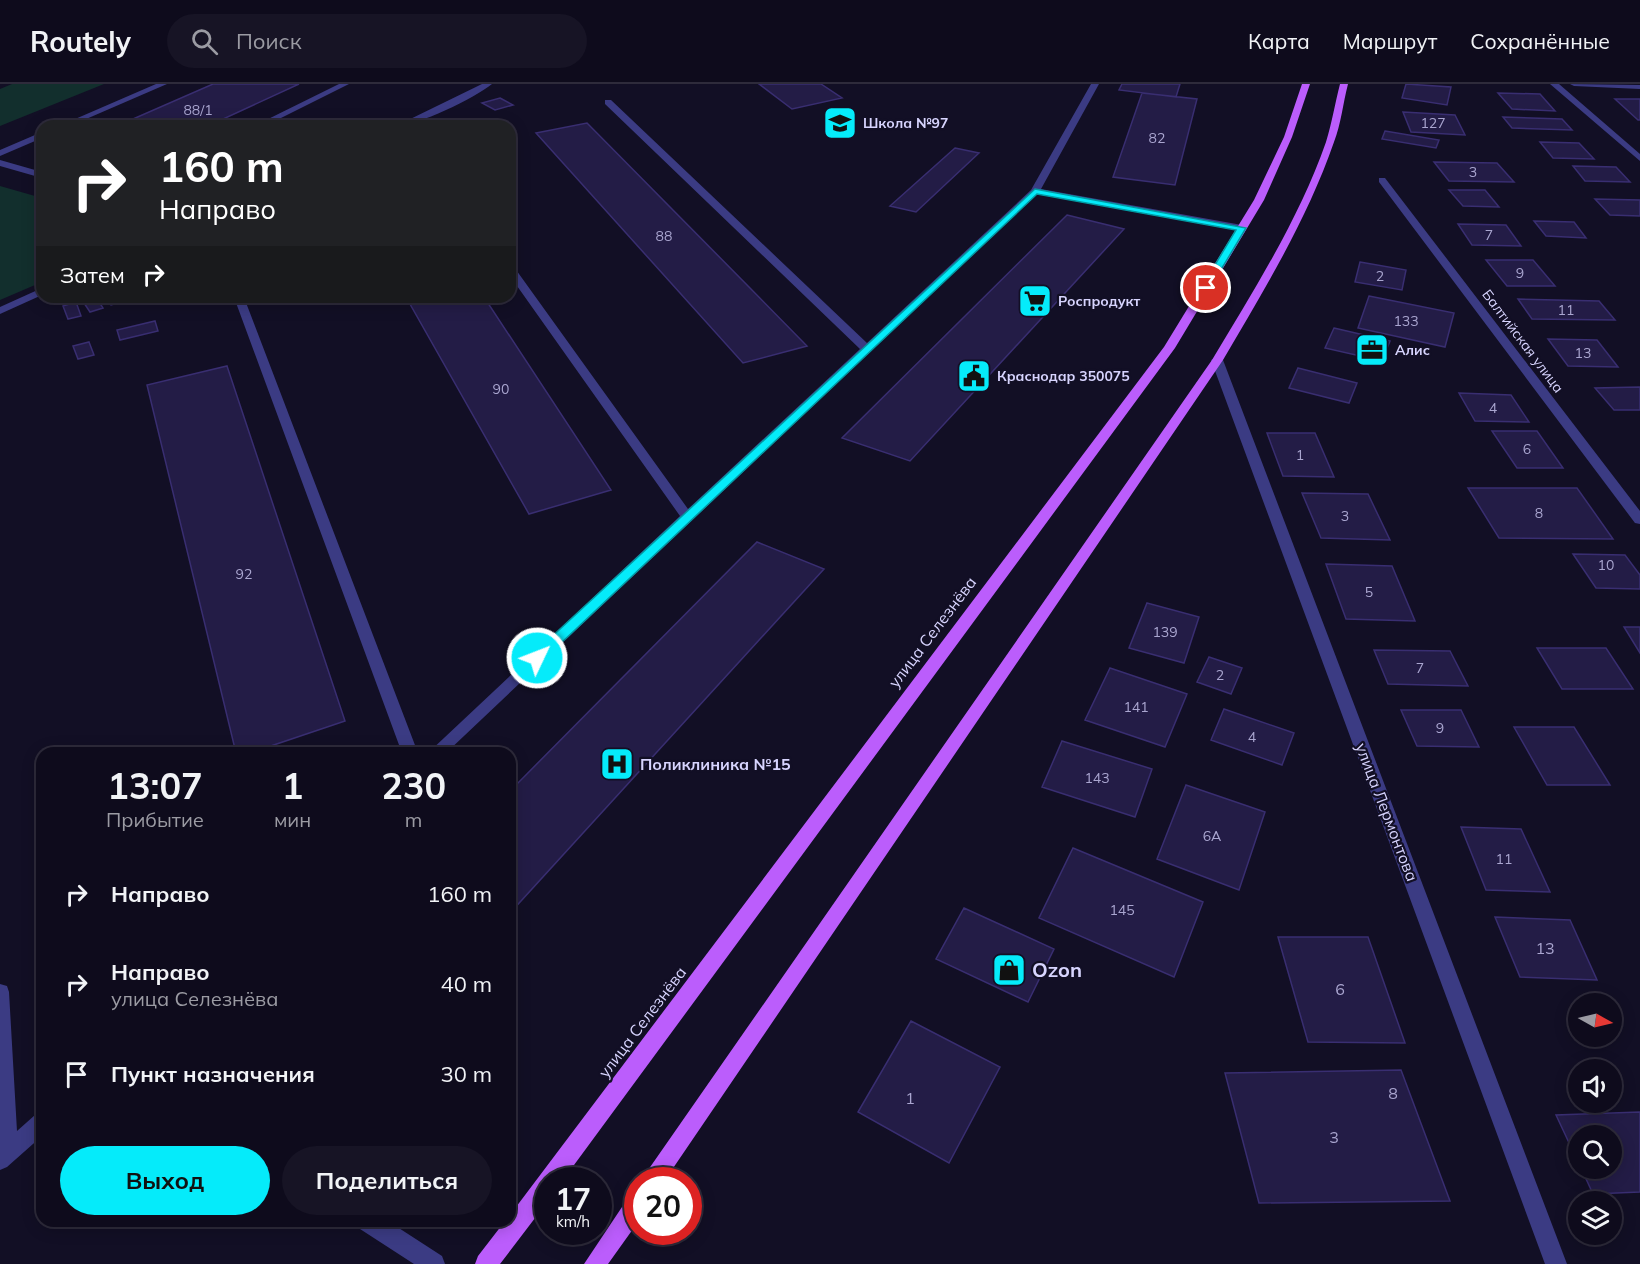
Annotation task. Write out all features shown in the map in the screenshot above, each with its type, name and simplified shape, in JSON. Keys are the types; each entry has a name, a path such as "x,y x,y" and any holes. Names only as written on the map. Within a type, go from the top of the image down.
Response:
{"main road":[{"name":"улица Селезнёва","path":"560,1167 1169,348 1259,200 1288,137 1306,84"},
{"path":"662,1167 1218,360 1263,284 1303,208 1330,140 1344,84"},
{"name":"улица Селезнёва","path":"516,1225 534,1202"},
{"path":"595,1264 624,1223"},
{"name":"улица Селезнёва","path":"486,1264 514,1227"}],"street":[{"path":"77,120 163,84"},
{"path":"270,120 345,84"},
{"path":"414,120 488,84"},
{"path":"442,747 1035,191 1095,84"},
{"path":"1554,84 1640,158"},
{"path":"1574,84 1640,87"},
{"path":"608,102 867,349"},
{"path":"0,153 36,138"},
{"path":"0,163 36,172"},
{"name":"Балтийская улица","path":"1382,180 1640,520"},
{"path":"1035,191 1242,228"},
{"path":"516,277 687,517"},
{"path":"0,311 36,294"},
{"path":"241,303 408,747"},
{"name":"улица Лермонтова","path":"1218,360 1556,1264"},
{"path":"0,992 4,1156"},
{"path":"4,1156 36,1127"},
{"path":"377,1227 434,1264"}],"green space":[{"path":"12,84 104,84 0,126 0,89"},
{"path":"0,186 36,196 36,285 0,300"}],"building":[{"path":"213,84 299,84 221,120 131,120"},
{"path":"759,84 821,84 842,98 792,109"},
{"path":"1122,84 1180,84 1176,97 1119,90"},
{"path":"1406,84 1451,87 1447,105 1402,98"},
{"path":"1142,93 1197,99 1175,185 1113,177"},
{"path":"1498,93 1540,94 1555,111 1512,109"},
{"path":"500,98 513,105 495,110 482,103"},
{"path":"1615,99 1640,99 1640,120 1638,120"},
{"path":"1403,112 1455,115 1465,135 1411,132"},
{"path":"1503,117 1562,119 1572,130 1512,128"},
{"path":"587,123 807,346 743,363 536,133"},
{"path":"1385,131 1439,140 1436,148 1382,139"},
{"path":"1540,142 1579,143 1594,159 1553,158"},
{"path":"955,148 979,153 916,212 890,206"},
{"path":"1434,162 1497,163 1514,182 1449,181"},
{"path":"1573,166 1616,167 1630,182 1585,181"},
{"path":"1449,190 1485,190 1499,207 1463,206"},
{"path":"1595,199 1640,200 1640,216 1610,215"},
{"path":"1067,215 1124,229 910,461 842,438"},
{"path":"1534,221 1574,222 1586,238 1546,236"},
{"path":"1458,224 1506,225 1521,246 1472,245"},
{"path":"1486,260 1533,260 1555,286 1507,286"},
{"path":"1360,262 1406,270 1402,290 1355,282"},
{"path":"1369,296 1454,313 1445,347 1358,328"},
{"path":"1518,299 1599,301 1615,320 1532,319"},
{"path":"76,303 81,316 68,319 63,306"},
{"path":"84,303 100,303 103,308 90,312"},
{"path":"409,303 488,303 611,490 529,514"},
{"path":"155,321 158,331 120,340 117,330"},
{"path":"1334,328 1390,341 1382,361 1325,348"},
{"path":"1548,339 1597,340 1618,367 1568,366"},
{"path":"89,342 94,355 78,359 73,346"},
{"path":"227,366 345,721 268,747 235,747 147,385"},
{"path":"1298,368 1357,383 1349,403 1289,388"},
{"path":"1640,387 1640,410 1614,410 1595,388"},
{"path":"1459,393 1511,395 1529,422 1475,421"},
{"path":"1492,431 1537,431 1563,468 1517,468"},
{"path":"1267,433 1315,433 1334,477 1283,476"},
{"path":"1468,488 1577,488 1613,539 1499,538"},
{"path":"1302,493 1368,494 1390,540 1321,538"},
{"path":"757,542 824,569 516,906 516,785"},
{"path":"1573,554 1625,555 1640,575 1640,589 1596,588"},
{"path":"1326,564 1392,566 1415,621 1346,619"},
{"path":"1147,603 1199,617 1184,663 1129,648"},
{"path":"1624,627 1640,627 1640,653"},
{"path":"1537,648 1606,648 1633,689 1562,689"},
{"path":"1374,650 1450,651 1468,686 1388,684"},
{"path":"1209,657 1242,668 1231,694 1197,682"},
{"path":"1110,668 1187,694 1165,747 1085,720"},
{"path":"1224,709 1294,733 1282,765 1211,740"},
{"path":"1401,710 1461,710 1479,747 1417,746"},
{"path":"1514,727 1574,727 1610,785 1547,785"},
{"path":"1062,741 1152,769 1135,817 1042,787"},
{"path":"1186,785 1265,812 1239,890 1157,859"},
{"path":"1461,827 1521,829 1550,892 1486,890"},
{"path":"1073,848 1203,902 1174,977 1039,918"},
{"path":"964,908 1054,949 1028,1002 936,959"},
{"path":"1495,917 1570,920 1597,980 1520,977"},
{"path":"1278,937 1368,937 1405,1043 1308,1042"},
{"path":"911,1021 1000,1067 949,1163 858,1112"},
{"path":"1401,1070 1450,1201 1259,1203 1225,1073"},
{"path":"1640,1112 1640,1192 1592,1191 1586,1179 1622,1179 1622,1125 1568,1125 1568,1141 1556,1115"}],"place":[{"name":"Школа №97","path":"840,123"},
{"name":"Роспродукт","path":"1035,301"},
{"name":"Алис","path":"1372,350"},
{"name":"Краснодар 350075","path":"974,376"},
{"name":"Поликлиника №15","path":"617,764"},
{"name":"Ozon","path":"1009,970"}],"route":[{"path":"537,658 1035,191 1242,228 1206,288"}]}
